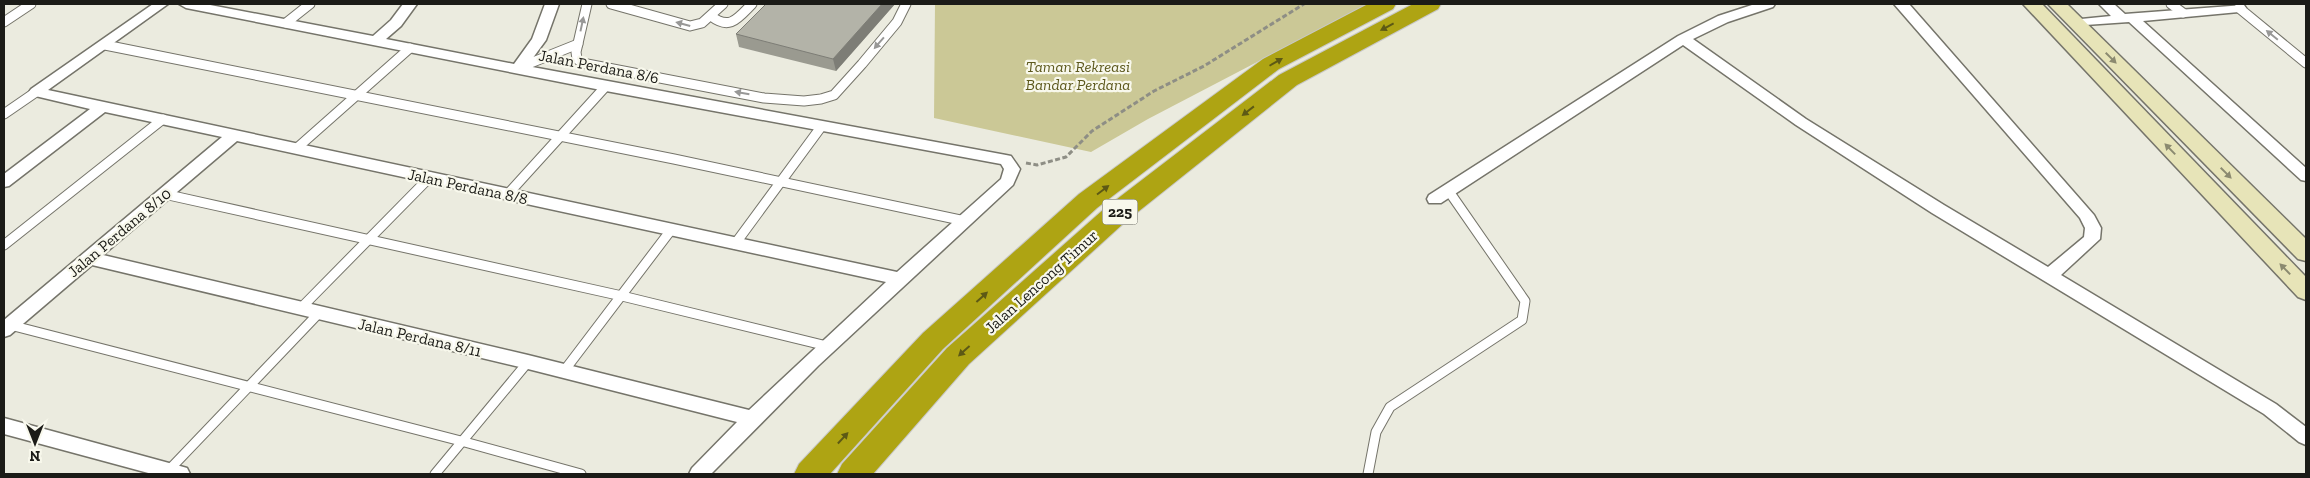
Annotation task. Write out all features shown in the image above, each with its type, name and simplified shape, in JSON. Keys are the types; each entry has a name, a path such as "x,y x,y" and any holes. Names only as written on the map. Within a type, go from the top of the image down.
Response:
{"highway":[{"name":"Jalan Lencong Timur","path":"810,474 933,341 1088,201 1271,64 1385,4"},
{"name":"Jalan Lencong Timur","path":"853,474 958,356 1114,216 1288,80 1430,4"}],"street":[{"path":"36,92 161,4"},
{"name":"Jalan Perdana 8/6","path":"186,4 228,7 286,23 410,48 1006,160"},
{"path":"377,40 396,23 410,4"},
{"path":"518,68 540,40 552,4"},
{"path":"1434,199 1683,40 1723,19 1768,4"},
{"path":"1901,4 1914,16 2086,215 2093,228 2092,239 2049,276"},
{"path":"2032,4 2306,291"},
{"path":"2057,4 2303,246"},
{"path":"2106,4 2127,19 2306,176"},
{"path":"2053,26 2236,6"},
{"path":"1683,40 1801,122 1938,209 2270,409 2306,437"},
{"name":"Jalan Perdana 8/8","path":"36,92 899,279"},
{"path":"4,182 102,107"},
{"name":"Jalan Perdana 8/10","path":"7,327 234,135"},
{"path":"699,474 751,418 899,279 1008,181 1012,169 1006,160"},
{"path":"2264,247 2303,246"},
{"name":"Jalan Perdana 8/11","path":"88,258 300,310 528,362 751,418"},
{"path":"4,426 174,473"}],"lane":[{"path":"4,22 31,4"},
{"path":"286,23 310,4"},
{"path":"586,4 577,58 582,63 772,98 818,100 834,95 892,28 903,14 906,4"},
{"path":"611,4 690,26 702,23 723,4"},
{"path":"711,16 724,24 734,22 752,4"},
{"path":"2172,4 2183,13"},
{"path":"2236,6 2306,63"},
{"path":"518,68 578,44"},
{"path":"104,45 357,95 965,221"},
{"path":"297,148 410,48"},
{"path":"508,194 606,86"},
{"path":"4,114 36,92"},
{"path":"4,245 163,119"},
{"path":"735,244 821,126"},
{"path":"300,310 430,177"},
{"path":"1368,474 1370,454 1376,432 1390,408 1522,320 1525,301 1448,190"},
{"path":"164,194 622,296 827,346"},
{"path":"564,371 671,230"},
{"path":"174,473 248,387 318,314"},
{"path":"7,327 461,441 581,474"},
{"path":"435,474 528,362"}],"path":[{"path":"1006,160 1037,165 1066,157 1092,131 1154,91 1204,66 1304,4"}],"green space":[{"name":"Taman Rekreasi Bandar Perdana","path":"935,4 1368,4 1148,119 1091,152 934,118"}],"building":[{"path":"766,4 882,4 833,59 736,34"}]}
